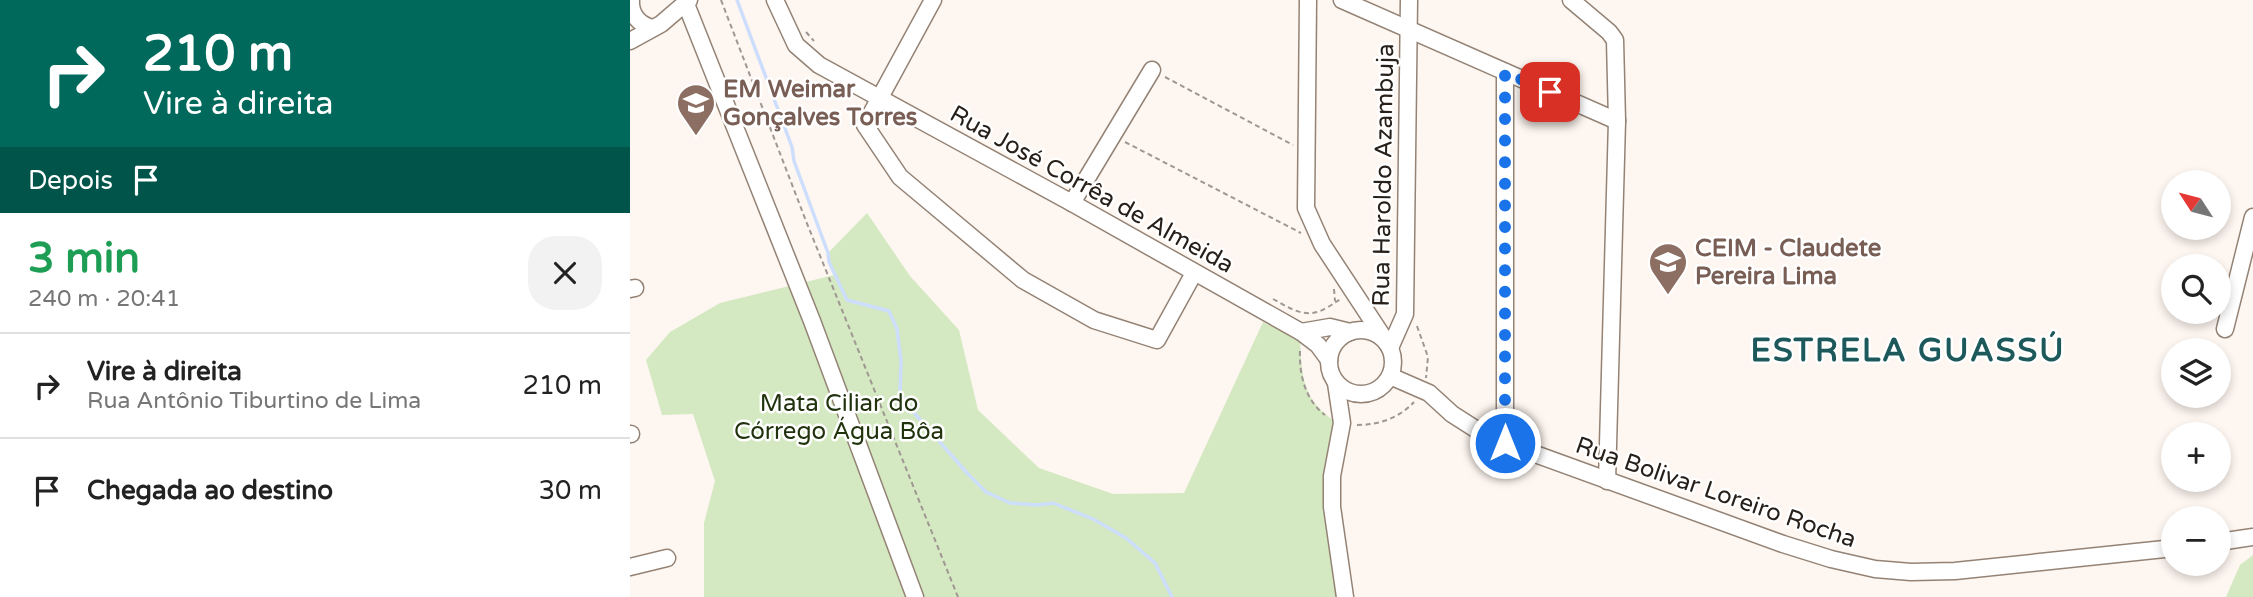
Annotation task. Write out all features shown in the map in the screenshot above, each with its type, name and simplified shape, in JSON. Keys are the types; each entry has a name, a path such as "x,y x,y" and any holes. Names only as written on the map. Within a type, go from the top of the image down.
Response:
{"street":[{"path":"631,0 633,14 645,26 653,27"},
{"name":"Rua José Corrêa de Almeida","path":"775,0 796,45 819,65 1301,332 1318,345 1329,360"},
{"path":"933,0 865,125 900,177 1023,280 1094,320 1157,340 1194,273"},
{"path":"1308,0 1306,208 1322,244 1388,345 1393,362 1390,376 1384,384 1367,394 1342,424"},
{"path":"1342,0 1617,121"},
{"name":"Rua Haroldo Azambuja","path":"1388,345 1405,314 1409,0"},
{"path":"1571,0 1615,40 1617,121 1607,481"},
{"path":"630,41 661,24 687,2 812,321 915,597"},
{"path":"1072,203 1152,70"},
{"path":"1505,72 1505,443"},
{"path":"2225,329 2253,217"},
{"path":"1345,597 1332,507 1332,476 1342,424 1336,383 1329,368 1329,360 1335,343 1354,331 1359,299"},
{"path":"1301,332 1330,327 1374,332 1388,345"},
{"name":"Rua Bolivar Loreiro Rocha","path":"1390,376 1429,393 1452,414 1505,443 1830,559 1875,569 1955,571 2161,549"},
{"path":"1336,383 1350,393 1367,394"},
{"path":"2231,540 2253,537"},
{"path":"630,567 667,558"}],"path":[{"path":"721,0 806,221 958,597"},
{"path":"806,32 815,41"},
{"path":"1152,70 1306,152"},
{"path":"1112,135 1322,244"},
{"path":"1274,300 1298,313 1310,314 1325,310 1349,296 1359,299"},
{"path":"1342,424 1380,423 1396,416 1413,403"}],"green space":[{"name":"Mata Ciliar do Córrego Água Bôa","path":"867,213 910,276 959,330 978,410 1039,468 1113,494 1184,493 1263,322 1300,339 1303,376 1310,396 1316,405 1336,422 1331,551 1336,597 704,597 704,523 715,481 693,414 662,415 646,360 670,332 720,303 834,275 828,253"},
{"path":"2253,555 2253,597 2226,597 2240,565"}],"waterway":[{"path":"737,0 792,147 794,161 829,262 847,300 889,311 897,329 901,361 900,394 986,492 1010,503 1053,503 1093,519 1126,538 1155,563 1172,597"}],"place":[{"name":"EM Weimar Gonçalves Torres","path":"696,137"},
{"name":"CEIM - Claudete Pereira Lima","path":"1668,296"}],"district":[{"name":"ESTRELA GUASSÚ","path":"1908,350"}],"route":[{"path":"1505,443 1505,72 1550,92"}]}
